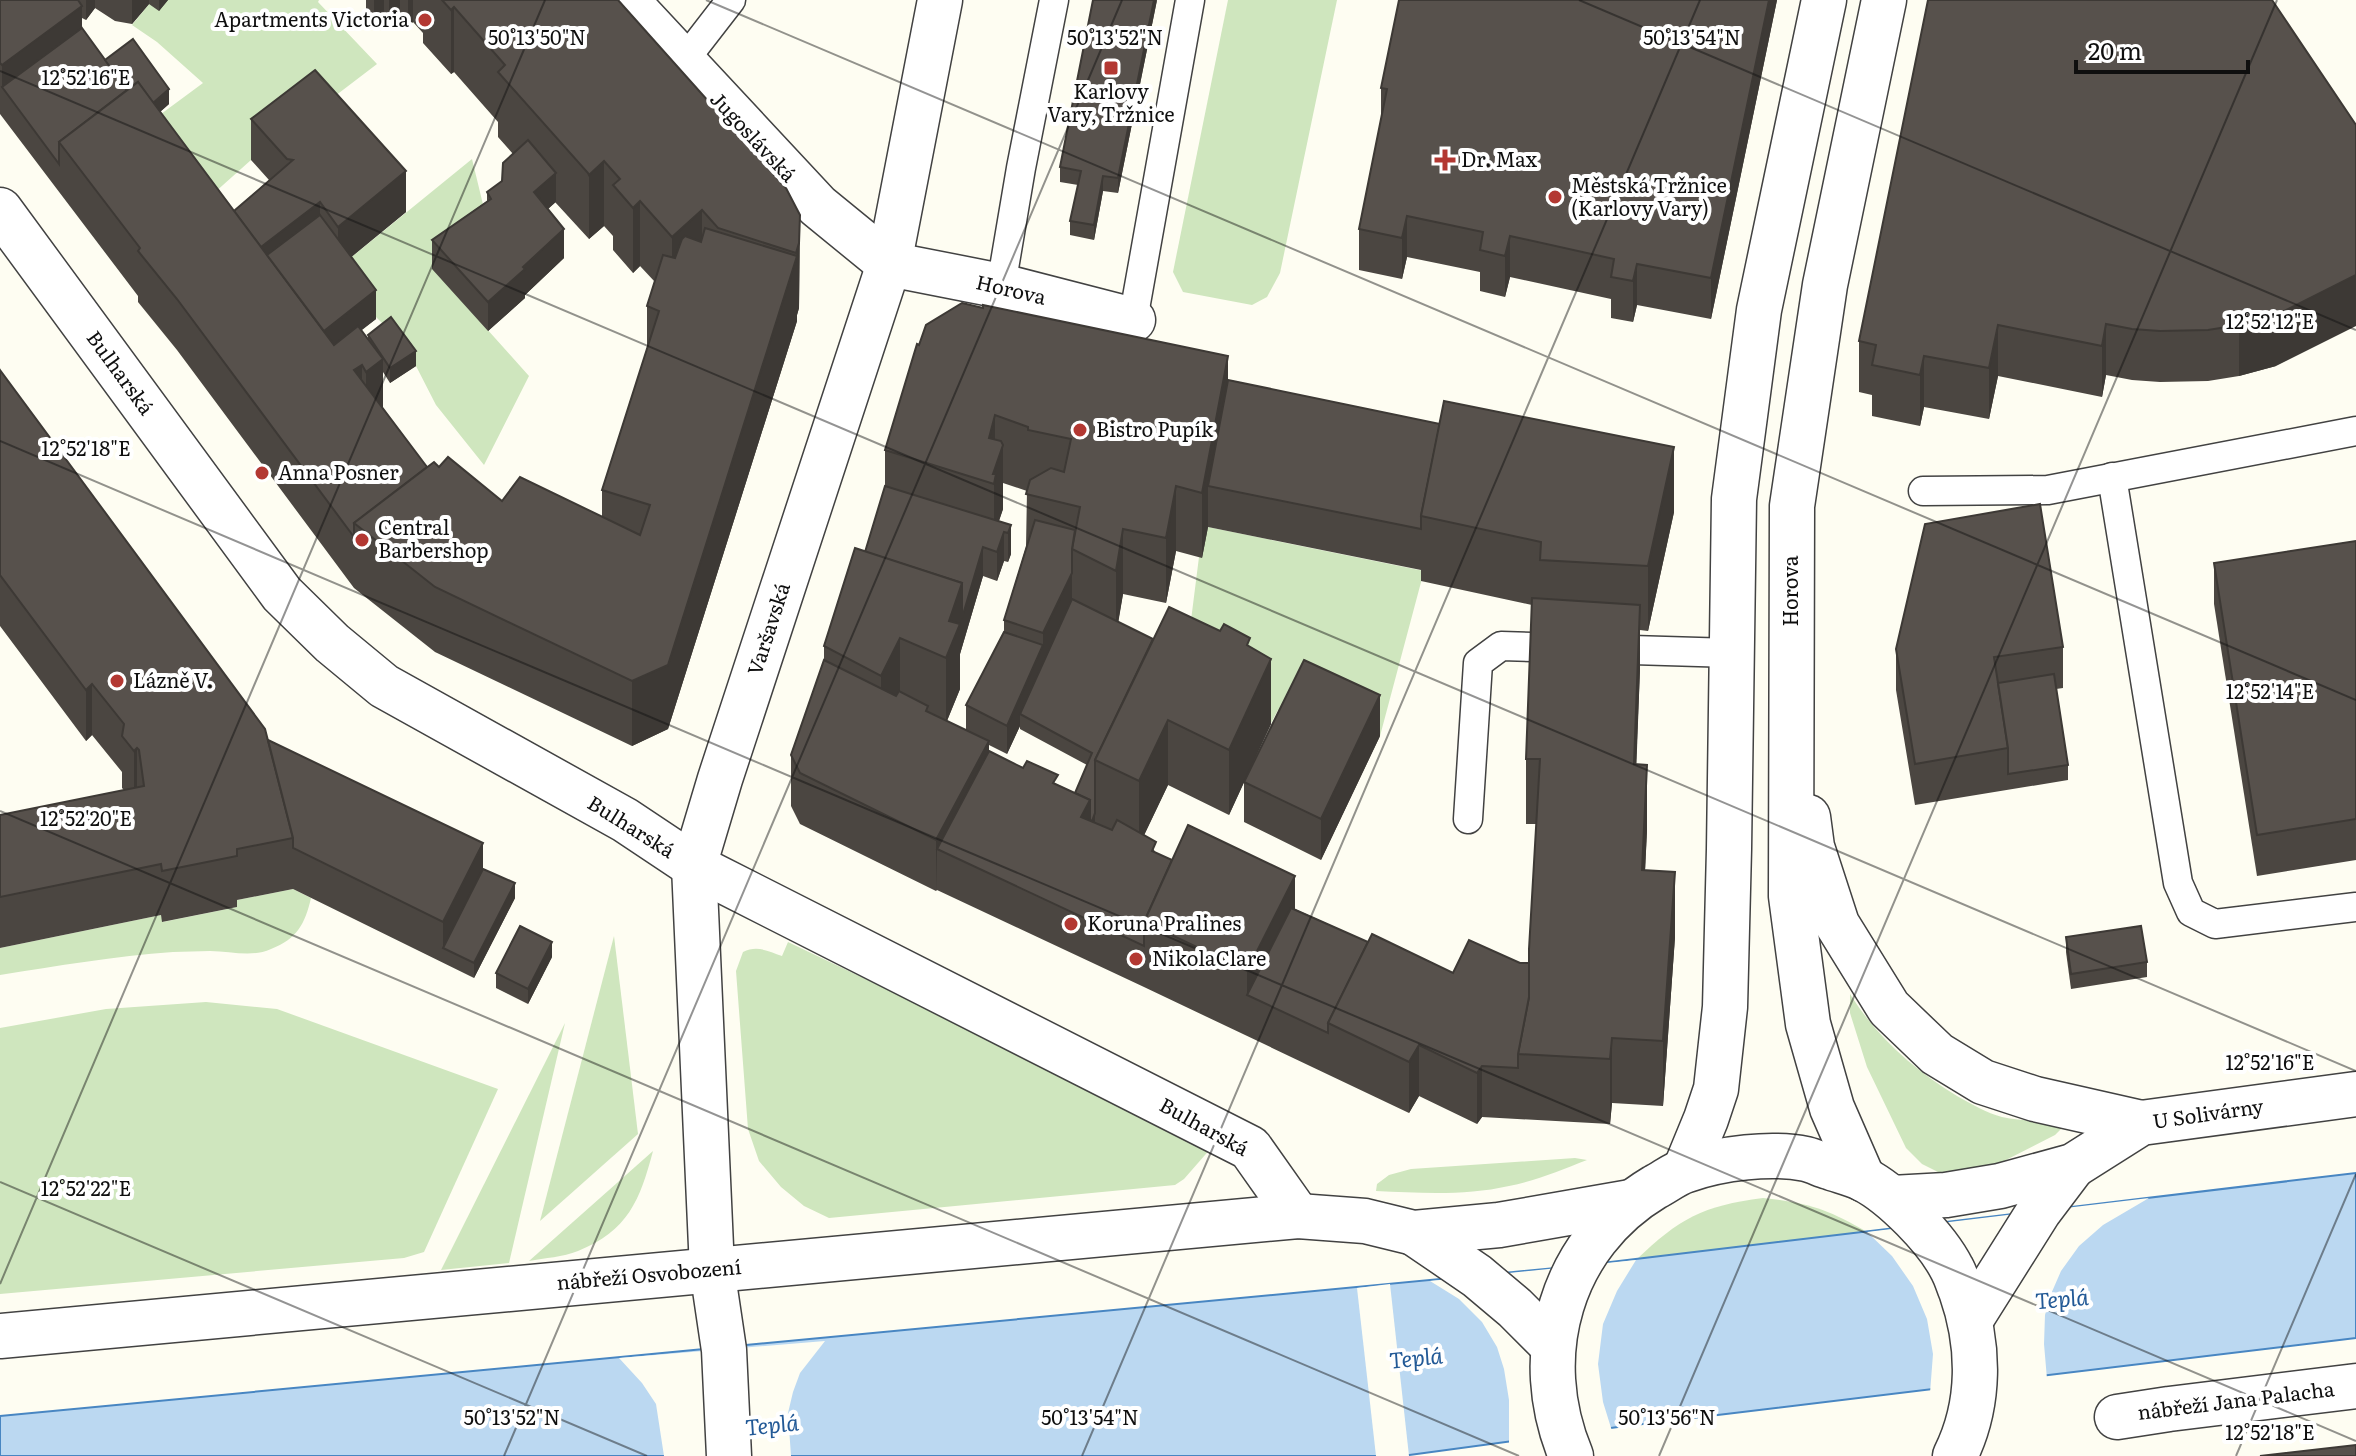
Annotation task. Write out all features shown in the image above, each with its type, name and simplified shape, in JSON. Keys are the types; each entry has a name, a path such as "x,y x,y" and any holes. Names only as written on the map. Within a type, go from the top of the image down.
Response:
{"street":[{"name":"Varšavská","path":"729,1456 724,1350 712,1269 694,866 889,264 940,0"},
{"path":"1685,1170 1716,1089 1725,1007 1734,499 1759,310 1824,0"},
{"name":"Horova","path":"1884,0 1825,285 1792,506 1791,896 1808,1024 1832,1108 1892,1201 1952,1268 1971,1319 1976,1365 1972,1412 1955,1456"},
{"name":"Jugoslávská","path":"637,12 818,206 889,264"},
{"name":"Bulharská","path":"0,210 282,594 332,643 384,686 625,820 694,866 1250,1148 1298,1216"},
{"name":"Horova","path":"889,264 1001,286 1133,320"},
{"path":"1791,680 1812,847 1837,924 1889,1008 1937,1054 1983,1082 2035,1099 2141,1123"},
{"name":"U Solivárny","path":"1892,1201 1986,1188 2073,1166 2141,1123 2356,1094"},
{"path":"1571,1456 1554,1404 1553,1346 1561,1305 1577,1266 1600,1232 1631,1202 1685,1170 1745,1156 1806,1159 1892,1201"},
{"name":"U Solivárny","path":"1971,1319 2039,1211 2073,1166"},
{"path":"1298,1216 1365,1221 1414,1233 1499,1225 1631,1202"},
{"name":"nábřeží Osvobození","path":"0,1336 1298,1216"},
{"path":"1414,1233 1477,1276 1553,1346"},
{"name":"nábřeží Jana Palacha","path":"2117,1417 2356,1386"}],"lane":[{"path":"683,62 731,0"},
{"path":"1001,286 1054,0"},
{"path":"1133,320 1190,0"},
{"path":"1923,491 2048,490 2356,431"},
{"path":"2112,477 2178,883 2191,912 2215,924 2356,907"},
{"path":"1468,819 1478,663 1501,646 1732,653"}],"green space":[{"path":"167,0 319,0 377,64 251,160 195,210 138,131 203,83 157,42 132,25 149,4"},
{"path":"1228,0 1337,0 1280,273 1267,297 1252,305 1183,292 1173,272"},
{"path":"472,159 487,221 433,269 529,376 484,465 436,405 416,366 391,332 338,268"},
{"path":"1208,527 1424,571 1380,736 1304,701 1296,717 1278,710 1271,723 1247,710 1188,644 1199,557"},
{"path":"293,889 311,898 303,923 294,935 263,952 173,952 0,975 0,948 161,915 163,922 237,907 237,900"},
{"path":"614,936 638,1134 540,1221"},
{"path":"788,942 1212,1147 1175,1185 829,1218 804,1206 781,1187 759,1161 748,1129 736,971 743,952 758,949 782,956"},
{"path":"1850,994 1872,1024 1898,1051 1957,1096 1996,1115 2058,1122 2062,1128 2055,1135 2004,1161 1968,1172 1940,1173 1922,1164 1906,1148 1867,1067 1850,1013"},
{"path":"206,1002 277,1009 498,1089 424,1252 404,1258 0,1294 0,1028 106,1009"},
{"path":"565,1023 509,1263 441,1270"},
{"path":"653,1151 637,1199 609,1234 572,1253 529,1261"},
{"path":"1575,1158 1587,1160 1529,1181 1492,1189 1442,1193 1376,1191 1377,1184 1389,1175 1411,1169"},
{"path":"1763,1198 1817,1208 1867,1232 1636,1260 1693,1216 1724,1205"}],"water":[{"name":"Teplá","path":"2356,1173 2356,1338 1402,1456 0,1456 0,1416 1577,1266"}],"pier":[{"path":"2149,1198 2103,1225 2079,1246 2061,1271 2045,1315 2047,1379 1930,1393 1933,1354 1927,1319 1913,1286 1892,1256 1867,1232"},
{"path":"1636,1260 1617,1291 1603,1324 1598,1364 1603,1402 1612,1431 1509,1446 1509,1400 1497,1347 1482,1322 1459,1299 1430,1281"},
{"path":"1390,1284 1409,1456 1376,1456 1357,1288"},
{"path":"825,1341 800,1373 793,1392 788,1413 791,1456 664,1456 656,1404 619,1358"}],"building":[{"path":"0,0 78,0 82,6 2,65"},
{"path":"442,0 618,0 786,188 800,215 796,253 718,228 702,210 672,237 640,201 633,208 613,185 620,179 604,161 589,175 498,72 505,65 454,7 451,10"},
{"path":"1093,0 1154,0 1118,178 1103,176 1094,225 1070,221 1081,171 1060,167"},
{"name":"Městská Tržnice (Karlovy Vary)","path":"1399,0 1769,0 1711,278 1637,264 1633,281 1611,277 1614,259 1510,236 1505,256 1480,250 1483,232 1407,216 1402,238 1359,229 1387,89 1381,88"},
{"path":"1928,0 2272,0 2356,125 2356,275 2276,315 2239,325 2208,330 2160,331 2106,324 2102,346 1998,325 1989,368 1924,356 1920,375 1872,365 1876,345 1859,341"},
{"path":"82,28 127,90 59,142 59,164 2,87"},
{"path":"133,39 169,89 153,103 138,82 127,90 105,60"},
{"path":"315,70 406,171 338,227 320,202 261,247 234,211 293,160 287,159 251,119"},
{"path":"138,82 334,345 358,326 383,359 366,372 362,365 354,370 427,467 354,523 354,537 59,142"},
{"path":"528,140 556,173 534,192 564,229 488,302 432,240 491,199 487,192 502,181 503,163"},
{"path":"320,215 376,290 324,331 267,255"},
{"path":"705,228 797,256 668,665 632,681 435,587 354,523 434,462 439,467 448,457 502,501 520,477 640,535 650,505 602,490 659,311 647,306 663,255 675,258 685,236 701,242"},
{"path":"962,303 1228,356 1202,493 1176,486 1166,538 1123,529 1116,571 1072,549 1080,507 1026,494 1030,480 1051,468 1064,472 1071,439 1028,430 1028,427 995,415 989,438 1001,441 1003,445 993,474 996,474 994,484 885,450 917,344 926,325"},
{"path":"391,317 416,351 390,368 368,335"},
{"name":"Lázně V.","path":"0,370 265,729 293,838 237,849 237,856 162,871 161,864 0,897 0,815 144,786 139,750 134,751 122,736 124,724 92,684 86,690 0,575"},
{"path":"1228,380 1440,424 1421,529 1208,486"},
{"path":"1444,401 1674,447 1648,566 1540,560 1541,542 1421,516"},
{"path":"885,486 1011,525 1008,533 1004,532 997,552 983,547 962,618 962,583 865,552"},
{"path":"2040,504 2063,647 1994,657 2008,748 1915,764 1896,649 1925,524"},
{"path":"1035,520 1075,530 1072,573 1043,633 1004,620"},
{"path":"2356,541 2356,819 2257,835 2214,563"},
{"path":"855,548 962,583 949,621 960,624 946,658 900,638 881,676 824,646"},
{"path":"1532,598 1640,605 1634,764 1647,765 1642,870 1675,872 1663,1041 1612,1038 1610,1059 1518,1054 1529,997 1540,759 1526,759"},
{"path":"1072,599 1153,639 1095,760 1095,813 1092,821 1090,800 1075,793 1092,753 1020,714"},
{"path":"1169,607 1220,631 1224,624 1250,638 1247,645 1271,659 1229,750 1168,720 1139,781 1095,760"},
{"path":"1004,632 1043,645 1007,726 966,705"},
{"path":"824,660 896,696 899,691 928,706 926,711 989,741 936,840 800,773 791,755"},
{"path":"1304,660 1380,695 1321,819 1244,782"},
{"path":"2054,674 2068,765 2008,774 2008,748 1998,683"},
{"path":"268,740 483,843 443,922 293,848"},
{"path":"989,751 1023,768 1027,761 1058,775 1053,783 1090,800 1081,817 1112,830 1117,820 1156,842 1152,851 1172,860 1144,922 1144,946 937,849"},
{"path":"1188,825 1295,876 1247,971 1144,922"},
{"path":"483,869 515,883 474,963 443,948"},
{"path":"1291,908 1368,942 1328,1023 1328,1033 1247,995"},
{"path":"520,926 552,942 528,989 496,973"},
{"path":"2141,926 2147,962 2071,974 2066,937"},
{"path":"1372,934 1453,973 1469,940 1520,963 1529,963 1529,997 1518,1068 1482,1066 1477,1073 1419,1045 1409,1062 1328,1023"},
{"path":"2356,1445 2356,1456 2260,1456"}],"place":[{"name":"Apartments Victoria","path":"425,20"},
{"name":"Karlovy Vary, Tržnice","path":"1111,68"},
{"name":"Dr. Max","path":"1445,160"},
{"name":"Městská Tržnice (Karlovy Vary)","path":"1555,197"},
{"name":"Bistro Pupík","path":"1080,430"},
{"name":"Anna Posner","path":"262,473"},
{"name":"Central Barbershop","path":"362,540"},
{"name":"Lázně V.","path":"117,681"},
{"name":"Koruna Pralines","path":"1071,924"},
{"name":"NikolaClare","path":"1136,959"}]}
